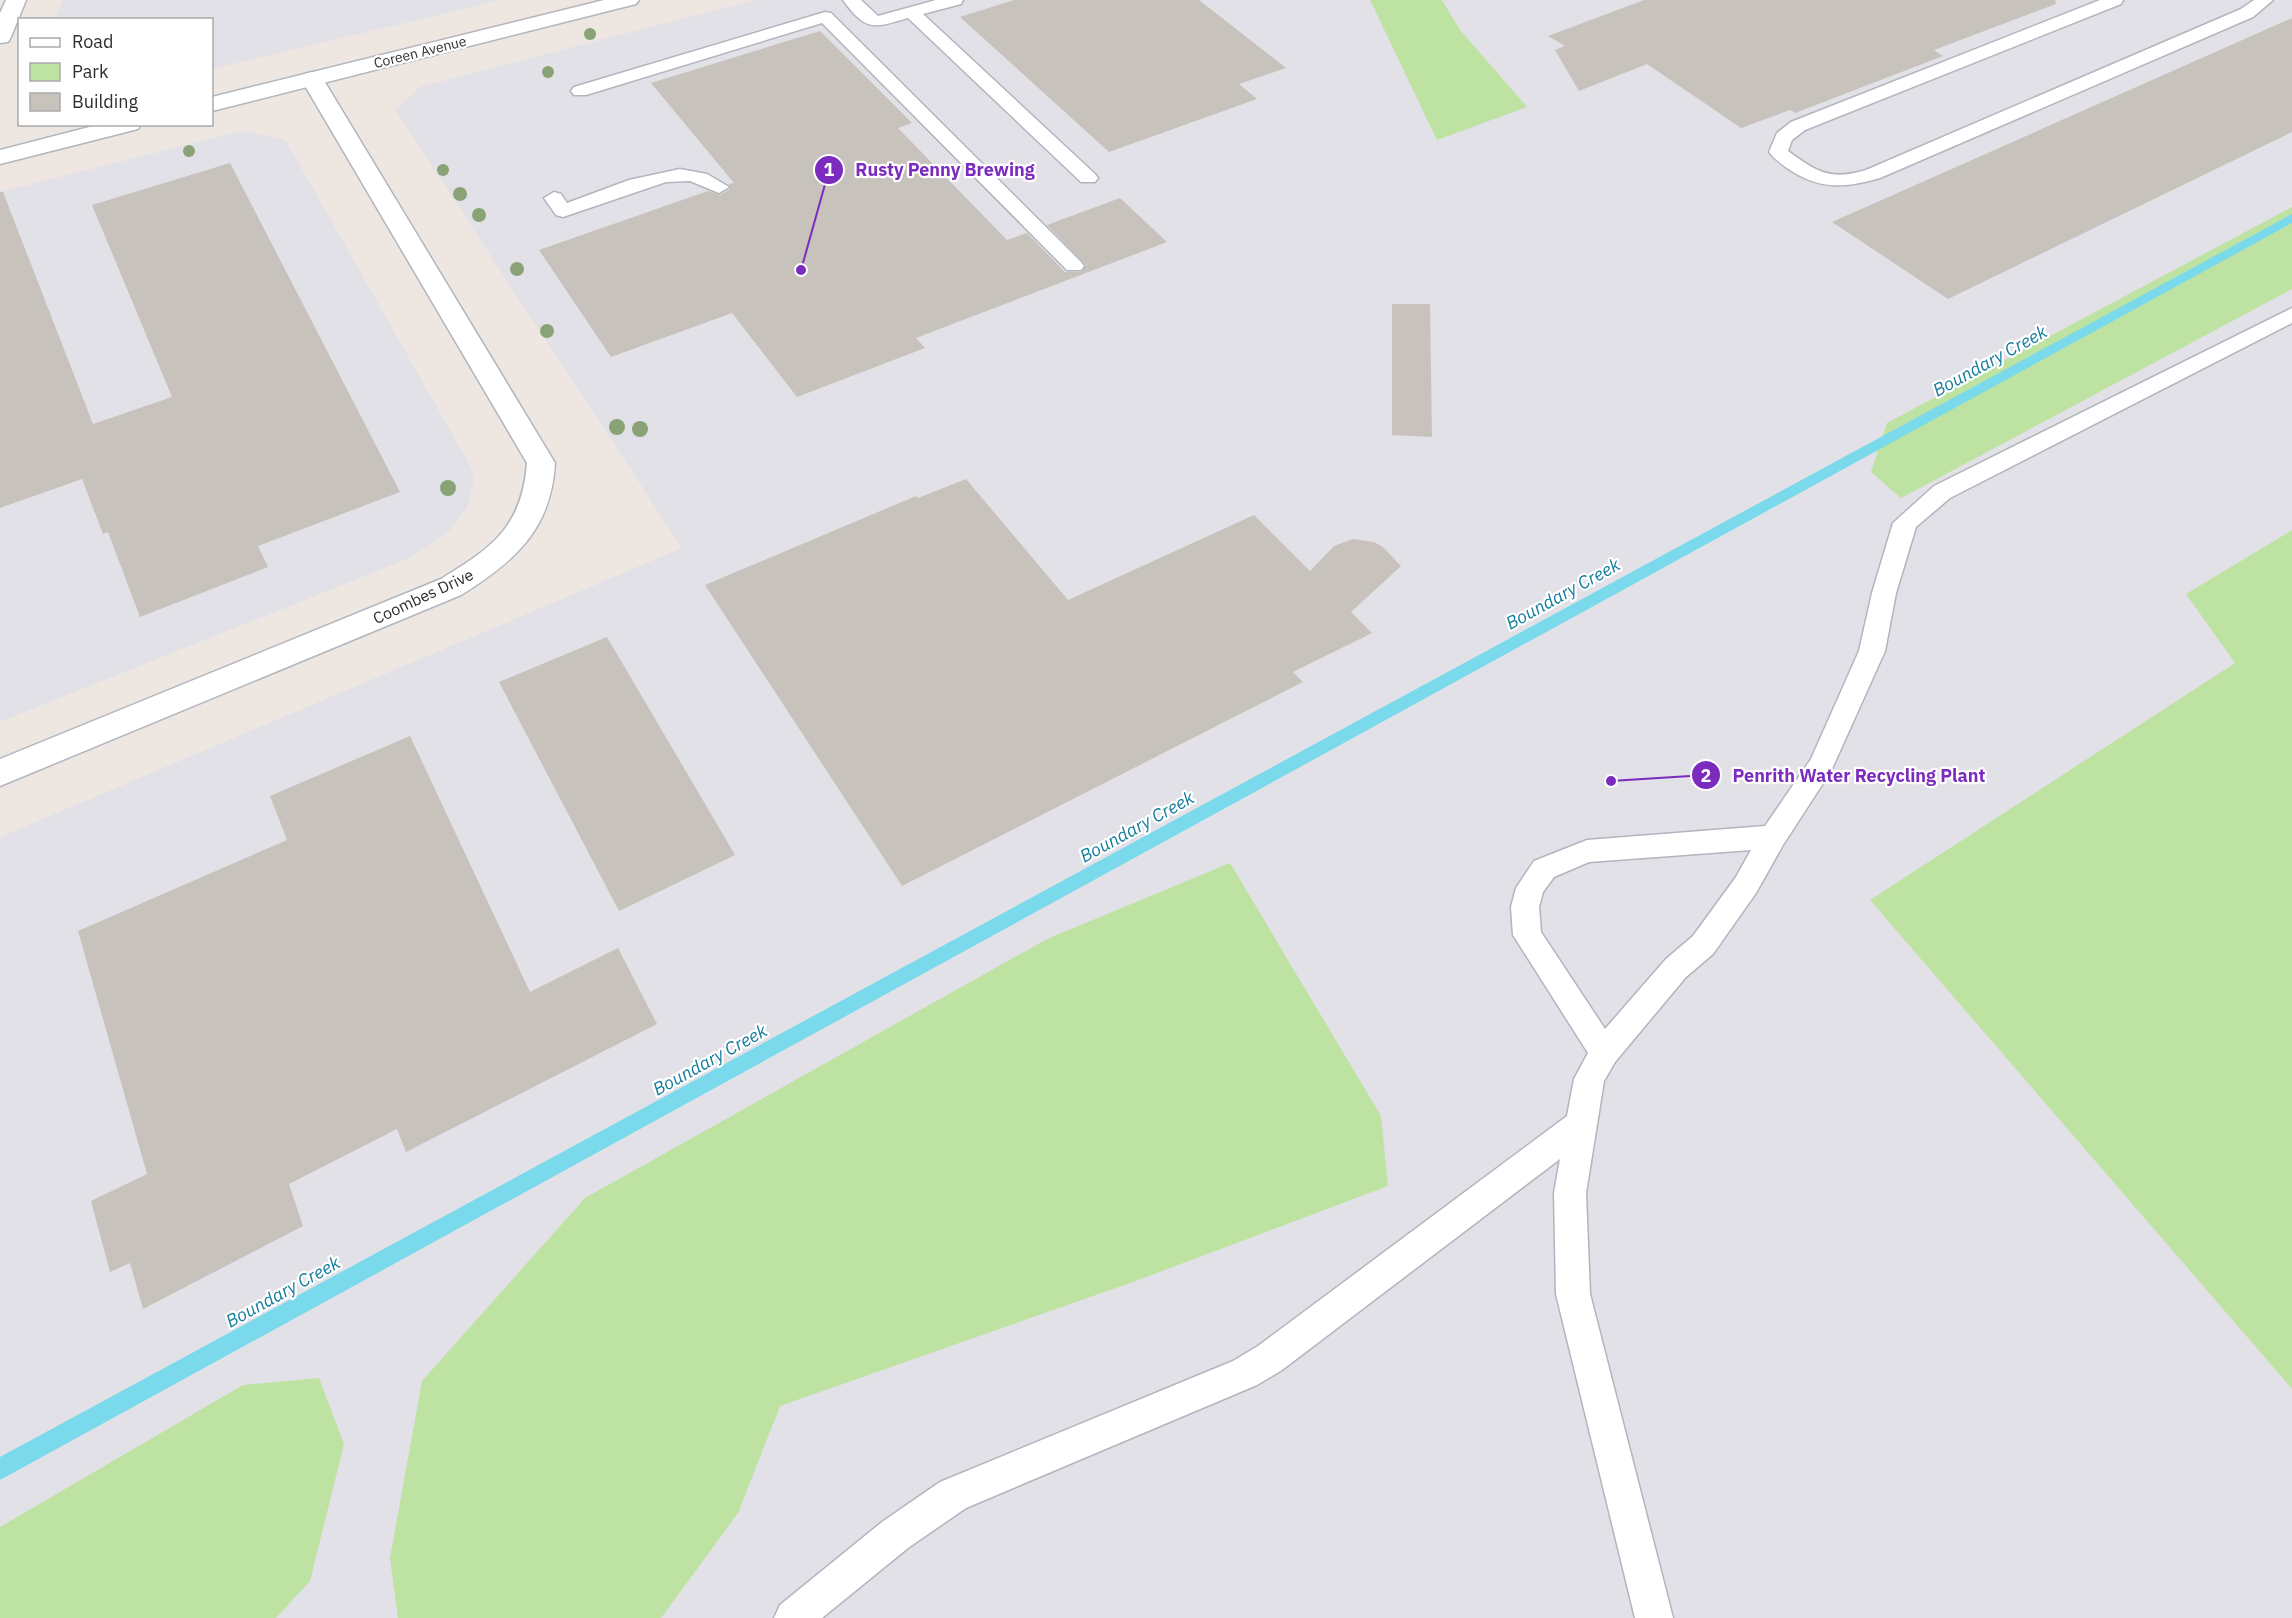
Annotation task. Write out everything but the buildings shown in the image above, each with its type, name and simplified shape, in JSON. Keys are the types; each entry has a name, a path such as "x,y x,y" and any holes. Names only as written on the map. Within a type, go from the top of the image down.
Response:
{"street":[{"path":"0,37 16,0"},
{"name":"Coreen Avenue","path":"213,104 629,0"},
{"name":"Coombes Drive","path":"0,773 451,587 486,566 533,514 542,488 541,463 312,79"},
{"path":"0,157 122,126"}],"lane":[{"path":"807,0 1074,266"},
{"path":"851,0 875,22 955,0"},
{"path":"2115,0 1798,126 1784,137 1778,152 1796,166 1826,182 1848,183 1892,168 2247,13 2265,0"},
{"path":"911,12 1088,178"},
{"path":"580,91 825,17"},
{"path":"554,198 563,211 648,182 680,175 699,177 719,187"},
{"path":"1654,1618 1573,1294 1570,1192 1579,1126 1589,1079 1604,1052 1676,968 1703,945 1746,885 1773,837 1822,764 1872,651 1884,593 1905,523 1942,492 2292,315"},
{"path":"1604,1052 1527,935 1525,907 1530,888 1544,869 1587,851 1773,837"},
{"path":"793,1618 894,1535 953,1495 1245,1373 1270,1358 1579,1126"}],"shaded area":[{"path":"63,0 501,0 213,69 213,18 55,18"},
{"path":"754,0 2292,0 2292,530 2187,594 2235,663 1871,900 2292,1389 2292,1618 0,1618 0,837 682,548 395,110 420,87"},
{"path":"242,131 285,139 472,469 474,480 467,508 448,532 405,560 0,722 0,192"}],"green space":[{"path":"1370,0 1442,0 1460,30 1527,107 1437,140"},
{"path":"2292,207 2292,289 1901,498 1871,472 1887,423"},
{"path":"2292,530 2292,1389 1870,900 2235,663 2186,594"},
{"path":"1230,863 1381,1116 1388,1186 1133,1282 780,1406 738,1513 661,1618 398,1618 390,1558 422,1381 585,1198 1047,939"},
{"path":"319,1378 344,1444 310,1581 276,1618 0,1618 0,1527 243,1385"}],"waterway":[{"name":"Boundary Creek","path":"0,1469 2292,218"}],"place":[{"name":"Rusty Penny Brewing","path":"801,270"},
{"name":"Penrith Water Recycling Plant","path":"1611,781"}]}
